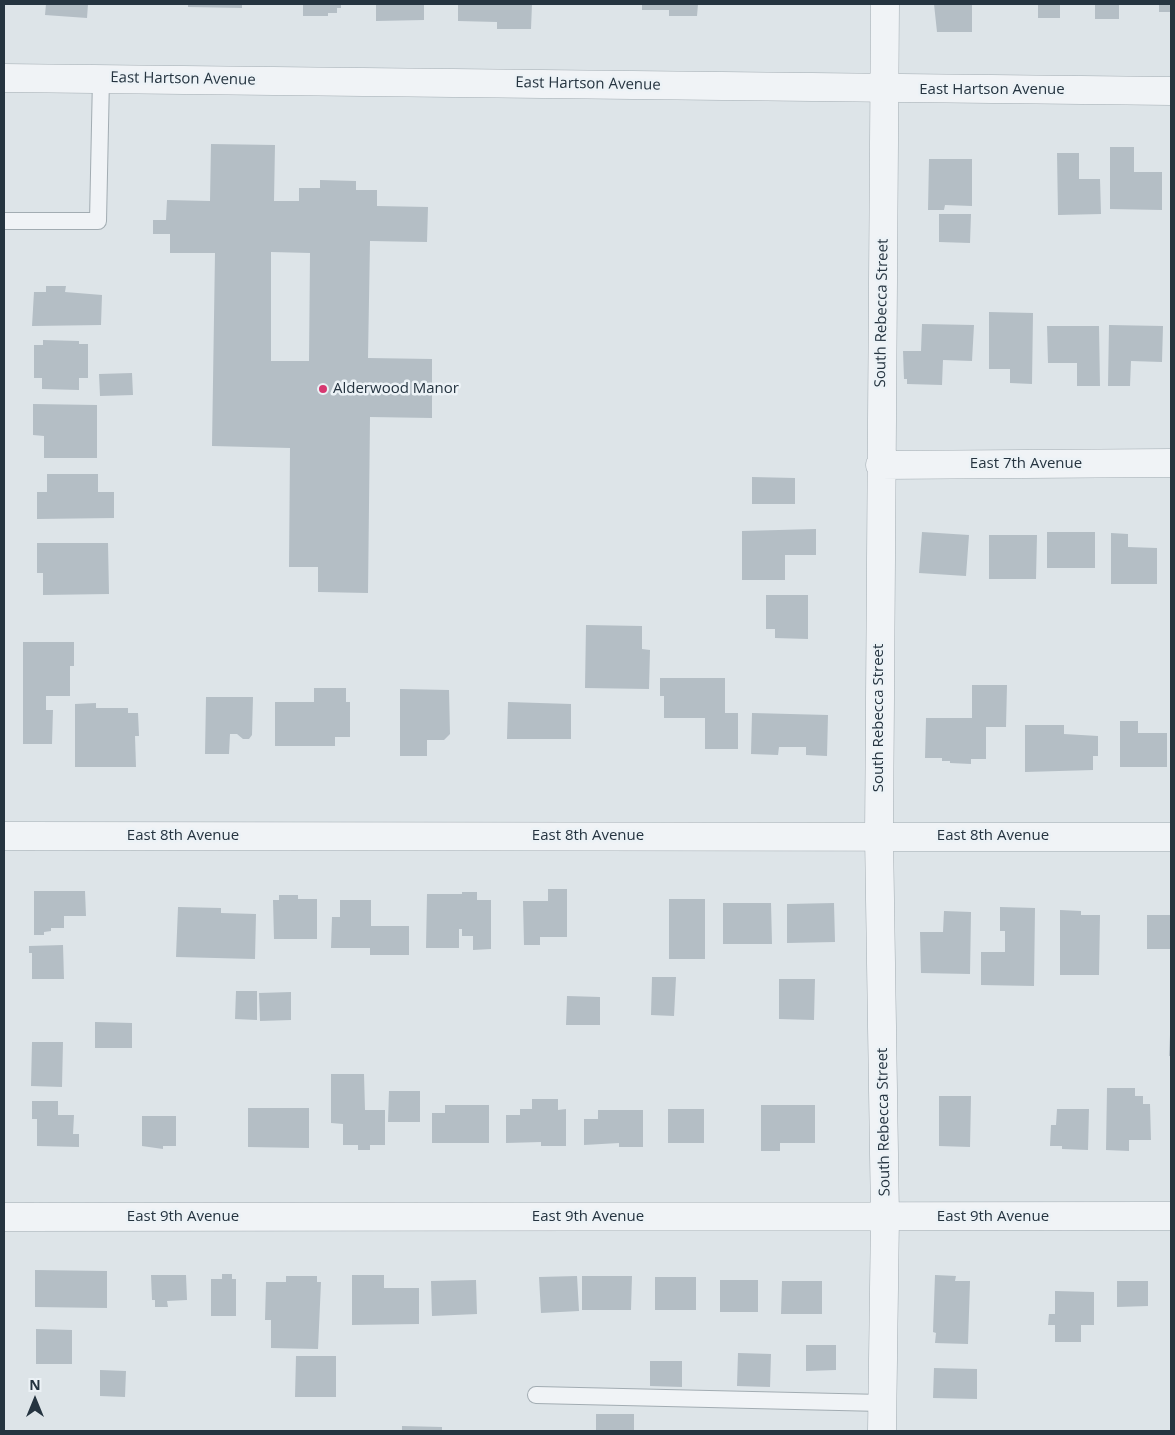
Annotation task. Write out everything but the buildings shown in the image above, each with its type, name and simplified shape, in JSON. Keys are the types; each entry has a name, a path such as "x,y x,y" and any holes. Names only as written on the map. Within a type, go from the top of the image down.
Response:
{"street":[{"name":"South Rebecca Street","path":"882,1431 885,1217 879,836 880,465 885,4"},
{"name":"East Hartson Avenue","path":"4,78 1171,91"},
{"name":"East 7th Avenue","path":"880,465 1171,463"},
{"name":"East 8th Avenue","path":"4,836 1171,837"},
{"name":"East 9th Avenue","path":"4,1217 1171,1216"}],"lane":[{"path":"4,221 98,221 101,78"},
{"path":"536,1395 882,1402"}],"place":[{"name":"Alderwood Manor","path":"323,389"}]}
